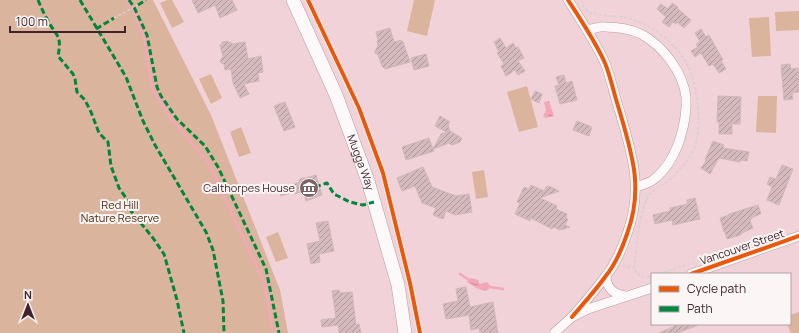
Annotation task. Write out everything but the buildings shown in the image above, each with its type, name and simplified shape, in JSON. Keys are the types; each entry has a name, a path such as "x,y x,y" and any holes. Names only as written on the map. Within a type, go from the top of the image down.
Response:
{"main road":[{"name":"Mugga Way","path":"293,0 336,95 368,181 398,285 405,333"}],"street":[{"path":"554,333 572,317 606,277 628,234 634,209 636,187 634,164 629,144 605,64 587,30 568,0"},
{"path":"587,30 603,26 622,28 641,34 658,47 673,64 682,83 686,97 686,115 677,150 666,167 653,180 636,187"},
{"name":"Vancouver Street","path":"694,273 799,236"},
{"path":"606,277 607,284 613,292 617,295 626,296"},
{"path":"572,317 588,309 651,288"}],"path":[{"path":"581,0 587,11 592,14 628,18 651,28 668,41 681,54 691,70 698,101 696,144 681,168 672,178 650,194 642,216 634,268 638,275 646,278 651,276"},
{"path":"114,18 138,5"},
{"path":"613,264 634,268"}],"green space":[{"name":"Red Hill Nature Reserve","path":"0,0 153,0 211,115 280,290 288,333 0,333"},
{"path":"167,0 172,0 184,22 172,28 160,3"},
{"path":"414,0 435,0 427,36 407,31"},
{"path":"799,11 799,30 776,31 775,12"},
{"path":"769,17 771,56 752,57 749,18"},
{"path":"211,74 222,98 211,104 199,79"},
{"path":"527,86 538,127 519,132 507,92"},
{"path":"758,96 777,96 776,133 756,132"},
{"path":"241,127 251,153 239,157 230,132"},
{"path":"484,170 488,197 476,199 472,172"},
{"path":"278,232 288,258 276,262 266,237"},
{"path":"799,312 799,333 791,333 787,325 791,325 791,315"}],"water":[{"path":"549,101 554,116 546,118 543,116 546,110 544,102"},
{"path":"471,278 478,280 480,284 487,282 490,288 488,290 482,290 477,288 467,282 468,279"}],"waterway":[{"path":"126,0 132,8 144,38 152,89 172,120 208,162 264,282 273,333"},
{"path":"460,274 468,279"},
{"path":"490,287 503,289"}],"marked path":[{"path":"38,0 58,37 58,56 73,74 77,92 85,100 99,133 108,142 111,166 119,188 126,198 131,211 164,254 177,300 184,333"},
{"path":"80,0 126,77 143,121 155,145 206,232 213,250 223,301 224,333"},
{"path":"129,0 134,7 147,35 157,87 161,96 177,119 205,146 218,167 266,269 279,333"},
{"path":"138,5 146,0"},
{"path":"96,29 114,18"},
{"path":"315,187 327,183 334,194 350,202 363,205 374,202"}],"cycle path":[{"path":"308,0 359,108 383,173 410,283 420,333"},
{"path":"568,0 583,23 605,63 632,156 635,186 635,201 632,217 618,257 601,282 572,317"},
{"path":"694,273 799,236"}],"place":[{"name":"Calthorpes House","path":"309,188"}]}
